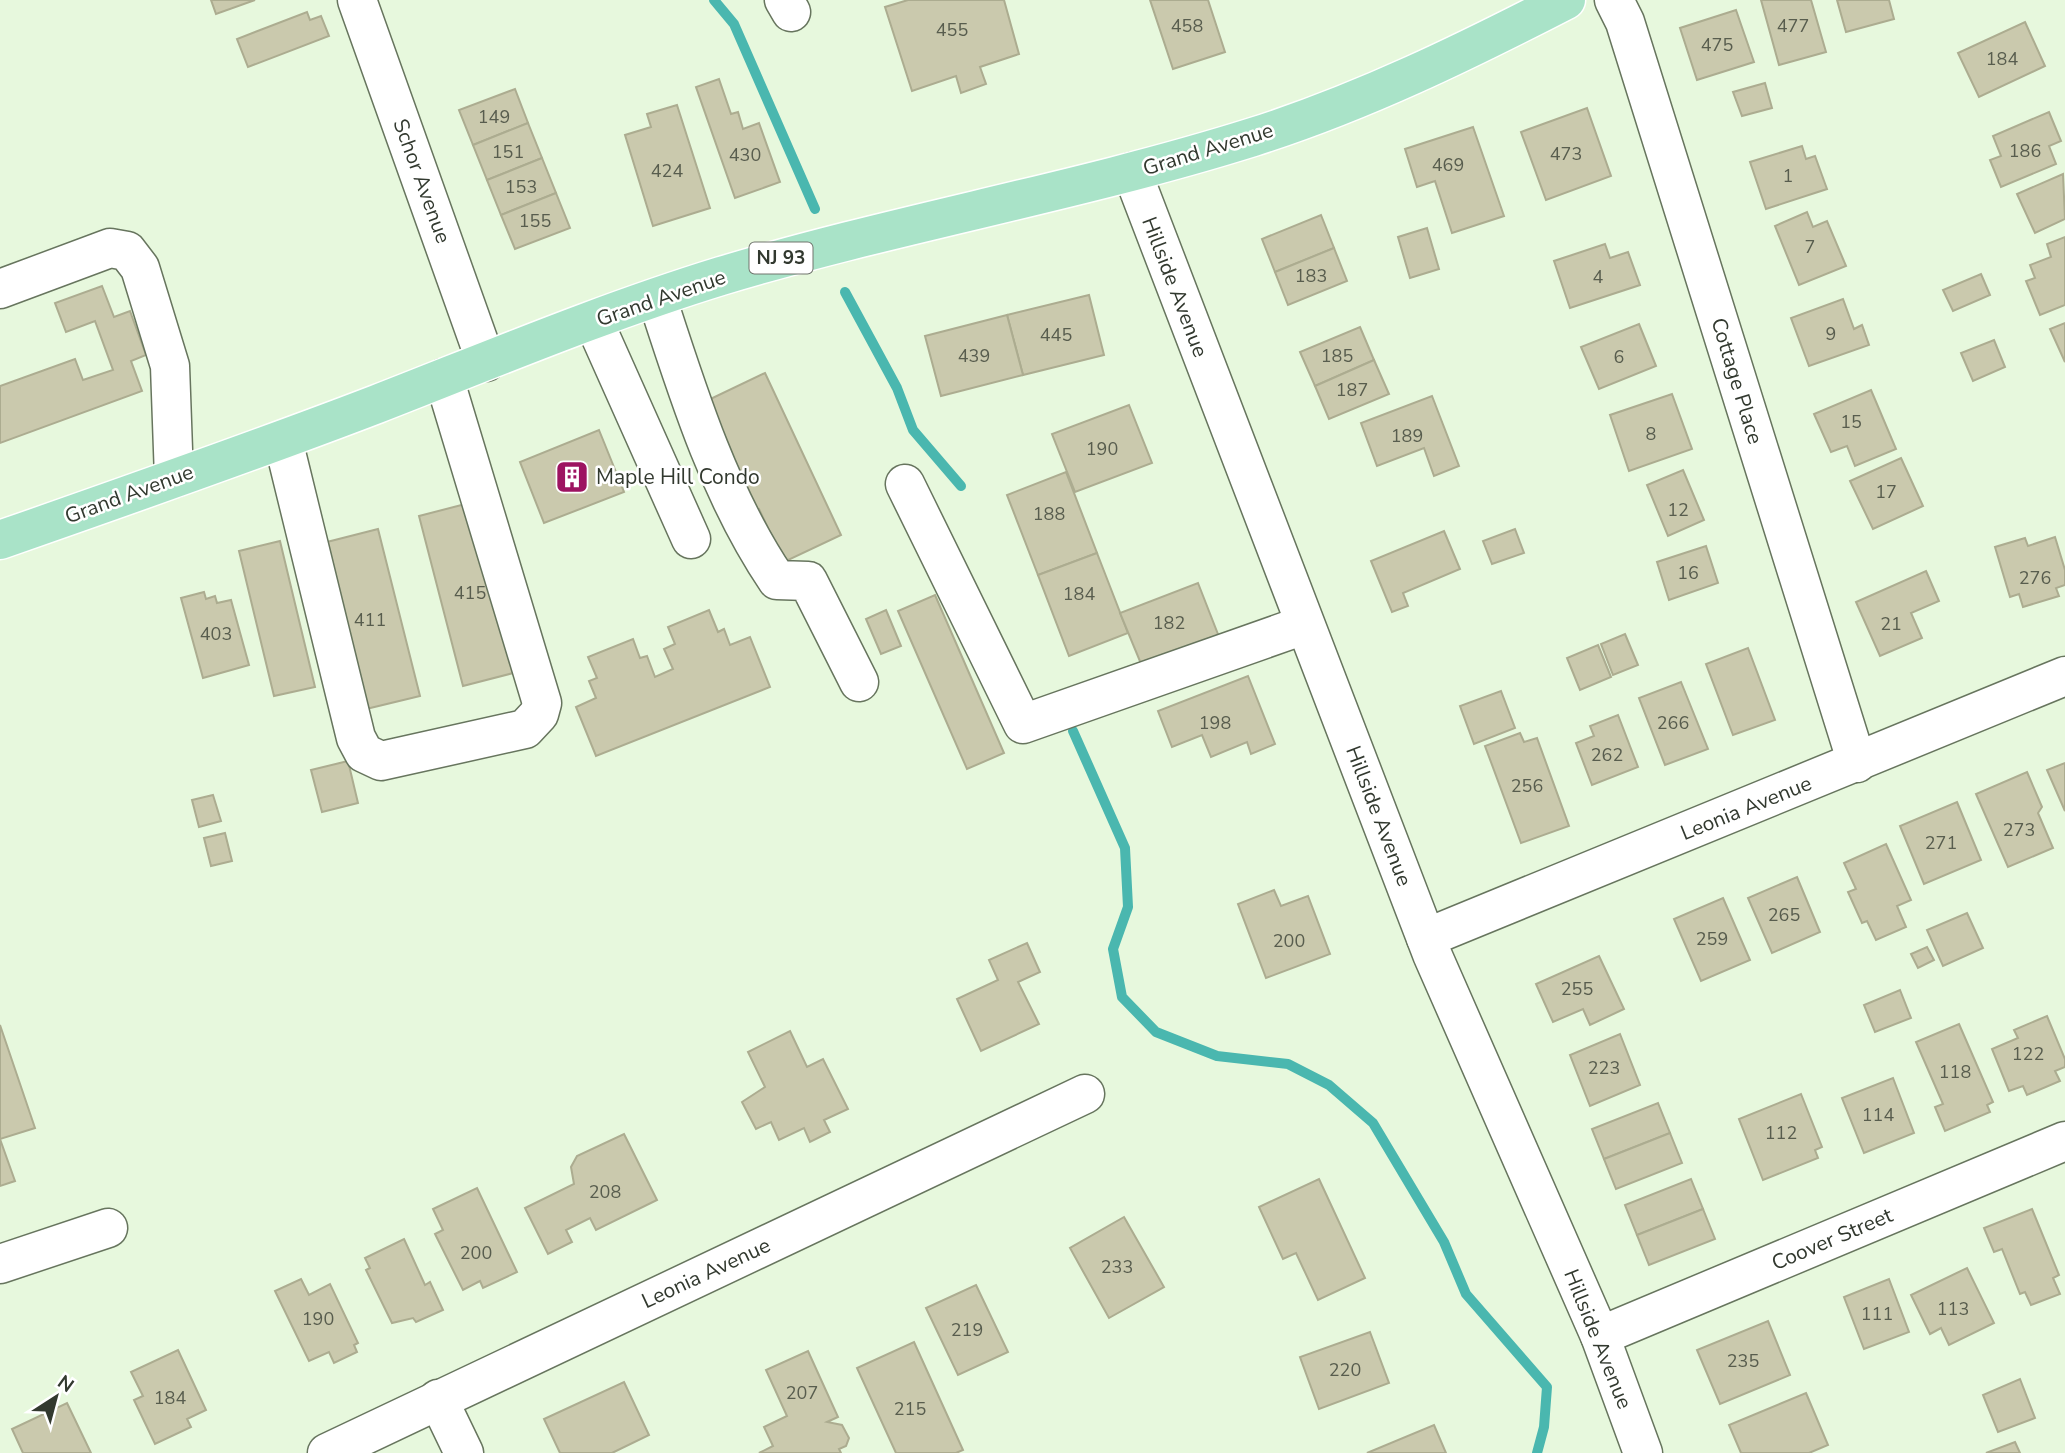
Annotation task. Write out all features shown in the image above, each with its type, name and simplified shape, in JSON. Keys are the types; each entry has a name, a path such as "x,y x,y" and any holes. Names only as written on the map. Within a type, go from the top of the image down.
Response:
{"main road":[{"name":"Grand Avenue","path":"0,540 283,440 657,298 826,244 1132,172 1255,136 1378,91 1485,43 1566,0"}],"street":[{"name":"Schor Avenue","path":"357,0 486,362"},
{"name":"Cottage Place","path":"1615,0 1629,35 1857,762"},
{"name":"Hillside Avenue","path":"1132,172 1426,938 1600,1336 1643,1453"},
{"path":"0,289 110,248 127,251 140,268 170,366 174,478"},
{"path":"657,298 690,398 752,544 777,580 808,581 859,682"},
{"path":"594,321 691,540"},
{"path":"283,440 356,738 364,753 381,761 525,729 539,714 542,703 444,378"},
{"path":"905,484 1023,724 1304,625"},
{"name":"Leonia Avenue","path":"1426,938 2065,676"},
{"name":"Leonia Avenue","path":"327,1453 1086,1094"},
{"name":"Coover Street","path":"1600,1336 2065,1141"},
{"path":"0,1264 108,1228"},
{"path":"438,1399 464,1453"}],"building":[{"path":"211,0 255,0 216,14"},
{"path":"908,0 1004,0 1019,54 980,67 986,84 961,93 956,76 912,91 885,7"},
{"path":"1150,0 1208,0 1225,52 1173,69"},
{"path":"1761,0 1811,0 1826,52 1779,65"},
{"path":"1837,0 1889,0 1894,19 1846,32"},
{"path":"1736,10 1754,62 1697,80 1680,28"},
{"path":"307,12 310,20 321,16 329,36 248,67 237,39"},
{"path":"2025,22 2045,66 1979,97 1958,53"},
{"path":"719,79 731,114 738,112 743,129 759,123 780,182 735,198 696,87"},
{"path":"1765,83 1772,108 1742,116 1733,92"},
{"path":"515,89 528,123 473,145 459,110"},
{"path":"677,105 710,208 653,226 625,135 651,127 647,114"},
{"path":"1587,108 1611,176 1546,200 1521,132"},
{"path":"2049,112 2061,141 2049,146 2056,164 2001,187 1990,160 2001,156 1993,136"},
{"path":"528,123 542,158 487,180 473,145"},
{"path":"1473,127 1504,216 1452,233 1435,181 1417,187 1405,149"},
{"path":"1802,146 1806,159 1815,156 1827,189 1766,209 1750,162"},
{"path":"542,158 556,193 501,215 487,180"},
{"path":"2063,174 2065,219 2035,233 2017,194"},
{"path":"556,193 570,228 515,249 501,215"},
{"path":"1807,212 1813,227 1827,221 1846,266 1799,285 1775,226"},
{"path":"1321,215 1334,248 1275,272 1262,239"},
{"path":"1427,228 1439,269 1410,278 1398,237"},
{"path":"2065,237 2065,305 2040,315 2026,281 2035,278 2030,265 2051,257 2047,244"},
{"path":"1605,244 1610,258 1628,252 1640,285 1570,308 1554,261"},
{"path":"1334,248 1347,281 1288,305 1275,272"},
{"path":"1981,274 1990,295 1953,311 1943,290"},
{"path":"102,286 114,317 130,311 146,355 131,361 142,391 0,443 0,386 75,359 83,380 113,370 95,321 66,332 55,303"},
{"path":"1089,295 1104,355 1023,375 1007,315"},
{"path":"1843,299 1854,329 1862,325 1869,345 1809,366 1791,318"},
{"path":"1007,315 1023,375 941,396 925,336"},
{"path":"2065,323 2065,362 2050,329"},
{"path":"1639,324 1656,366 1599,389 1581,347"},
{"path":"1360,327 1374,360 1315,386 1300,352"},
{"path":"1994,340 2005,367 1973,381 1961,353"},
{"path":"1374,360 1389,394 1329,419 1315,386"},
{"path":"765,373 841,535 784,562 759,509 753,512 702,403"},
{"path":"1871,390 1896,449 1855,466 1847,446 1831,452 1814,414"},
{"path":"1672,394 1692,449 1629,471 1610,415"},
{"path":"1432,396 1459,466 1434,476 1424,448 1377,466 1361,423"},
{"path":"1129,405 1152,463 1075,492 1052,434"},
{"name":"Maple Hill Condo","path":"599,430 624,492 544,523 520,462"},
{"path":"1901,458 1923,506 1873,529 1850,481"},
{"path":"1683,470 1704,520 1668,536 1647,485"},
{"path":"1066,472 1097,553 1038,575 1007,495"},
{"path":"477,501 521,671 463,686 419,516"},
{"path":"378,529 420,696 362,710 319,544"},
{"path":"1515,529 1524,553 1492,564 1483,541"},
{"path":"1444,531 1460,569 1403,593 1408,606 1392,612 1371,561"},
{"path":"2055,537 2065,570 2065,585 2056,588 2059,596 2023,607 2019,594 2010,597 1995,547 2025,538 2028,546"},
{"path":"280,541 315,687 274,696 239,551"},
{"path":"1706,546 1718,583 1669,600 1657,562"},
{"path":"1097,553 1128,633 1069,656 1038,575"},
{"path":"1926,571 1939,601 1911,613 1922,638 1880,656 1856,602"},
{"path":"1198,583 1221,642 1144,671 1120,613"},
{"path":"204,592 206,599 215,596 217,603 231,600 249,665 203,678 181,598"},
{"path":"935,595 1004,753 967,769 898,611"},
{"path":"709,610 718,632 724,629 730,645 750,637 770,687 596,756 576,707 596,698 589,681 597,678 588,657 633,639 640,658 647,656 655,677 673,669 664,649 675,644 668,627"},
{"path":"886,610 901,646 881,654 866,619"},
{"path":"1625,634 1638,665 1613,675 1601,644"},
{"path":"1598,645 1611,677 1580,690 1567,658"},
{"path":"1748,648 1775,720 1733,735 1706,664"},
{"path":"1248,676 1275,744 1251,754 1247,742 1211,757 1202,735 1172,747 1158,711"},
{"path":"1681,682 1708,749 1665,765 1639,698"},
{"path":"1501,691 1515,728 1474,744 1460,706"},
{"path":"1618,715 1638,767 1592,785 1576,743 1594,736 1590,726"},
{"path":"1520,733 1524,742 1537,738 1569,826 1521,843 1485,746"},
{"path":"348,761 358,803 322,812 311,770"},
{"path":"2065,763 2065,811 2047,770"},
{"path":"2027,772 2042,807 2038,813 2053,848 2008,867 1976,794"},
{"path":"213,795 221,821 199,827 192,800"},
{"path":"1957,802 1981,860 1924,884 1900,826"},
{"path":"225,833 232,861 211,866 204,838"},
{"path":"1886,844 1911,900 1897,906 1906,927 1876,940 1867,921 1862,923 1848,892 1856,889 1844,863"},
{"path":"1797,877 1820,932 1772,953 1748,898"},
{"path":"1274,890 1281,906 1308,896 1330,954 1266,978 1238,904"},
{"path":"1723,898 1750,960 1701,981 1674,919"},
{"path":"1967,913 1983,948 1943,966 1927,930"},
{"path":"1027,943 1040,972 1018,982 1039,1024 981,1051 957,999 998,980 989,960"},
{"path":"1927,947 1934,960 1918,968 1911,954"},
{"path":"1599,956 1624,1009 1590,1025 1583,1009 1553,1022 1536,984"},
{"path":"1900,990 1911,1018 1875,1032 1864,1005"},
{"path":"2047,1016 2065,1059 2065,1067 2055,1071 2060,1081 2027,1095 2023,1086 2009,1091 1992,1049 2018,1038 2014,1030"},
{"path":"1959,1024 1993,1102 1987,1105 1990,1112 1945,1131 1935,1107 1943,1104 1916,1042"},
{"path":"0,1025 35,1128 0,1139"},
{"path":"790,1031 807,1067 823,1059 848,1109 824,1120 830,1132 810,1142 804,1128 779,1140 771,1122 756,1129 742,1102 765,1087 748,1052"},
{"path":"1620,1034 1640,1085 1590,1106 1570,1055"},
{"path":"1893,1078 1914,1133 1864,1153 1842,1098"},
{"path":"1801,1094 1822,1147 1815,1150 1818,1158 1763,1180 1739,1119"},
{"path":"1658,1103 1670,1133 1604,1159 1592,1129"},
{"path":"1670,1133 1682,1163 1616,1189 1604,1159"},
{"path":"624,1134 657,1200 596,1230 590,1218 566,1230 572,1242 548,1254 525,1208 574,1184 571,1167 577,1156"},
{"path":"0,1139 15,1181 0,1186"},
{"path":"1319,1179 1365,1278 1318,1300 1296,1253 1283,1259 1259,1207"},
{"path":"1691,1179 1703,1209 1637,1235 1625,1205"},
{"path":"477,1188 517,1272 483,1288 480,1281 463,1290 435,1234 443,1230 433,1209"},
{"path":"1703,1209 1715,1239 1649,1265 1637,1235"},
{"path":"2032,1209 2059,1275 2053,1278 2060,1294 2031,1305 2025,1292 2020,1294 2002,1249 1994,1252 1984,1228"},
{"path":"1124,1217 1164,1287 1109,1318 1070,1248"},
{"path":"404,1239 425,1285 430,1282 443,1310 416,1322 413,1318 392,1323 366,1270 370,1268 365,1258"},
{"path":"1967,1268 1994,1323 1949,1345 1941,1328 1930,1334 1911,1295"},
{"path":"301,1279 309,1295 330,1284 358,1343 354,1345 357,1352 334,1363 329,1352 309,1361 275,1291"},
{"path":"1889,1279 1909,1332 1864,1349 1844,1297"},
{"path":"976,1285 1008,1352 958,1375 926,1308"},
{"path":"1768,1321 1790,1375 1720,1404 1697,1350"},
{"path":"1370,1332 1389,1383 1319,1409 1300,1357"},
{"path":"914,1342 963,1450 956,1453 896,1453 857,1368"},
{"path":"178,1350 206,1410 187,1419 191,1427 155,1444 134,1400 143,1396 131,1372"},
{"path":"808,1351 838,1417 827,1422 842,1425 849,1438 846,1446 839,1449 841,1453 759,1453 773,1446 764,1427 787,1416 766,1370"},
{"path":"2020,1379 2035,1418 1998,1432 1983,1395"},
{"path":"624,1382 649,1435 612,1453 560,1453 544,1419"},
{"path":"1806,1393 1828,1445 1809,1453 1741,1453 1729,1425"},
{"path":"67,1403 91,1453 23,1453 12,1429"},
{"path":"1434,1425 1446,1453 1367,1453"},
{"path":"2015,1442 2020,1453 1986,1453"}],"waterway":[{"path":"714,0 734,24 815,209"},
{"path":"845,292 897,388 913,430 961,486"},
{"path":"1073,731 1125,848 1128,907 1113,949 1122,997 1156,1032 1217,1056 1288,1064 1329,1085 1373,1123 1444,1242 1466,1294 1547,1387 1544,1427 1537,1453"}],"place":[{"name":"Maple Hill Condo","path":"572,477"}]}
